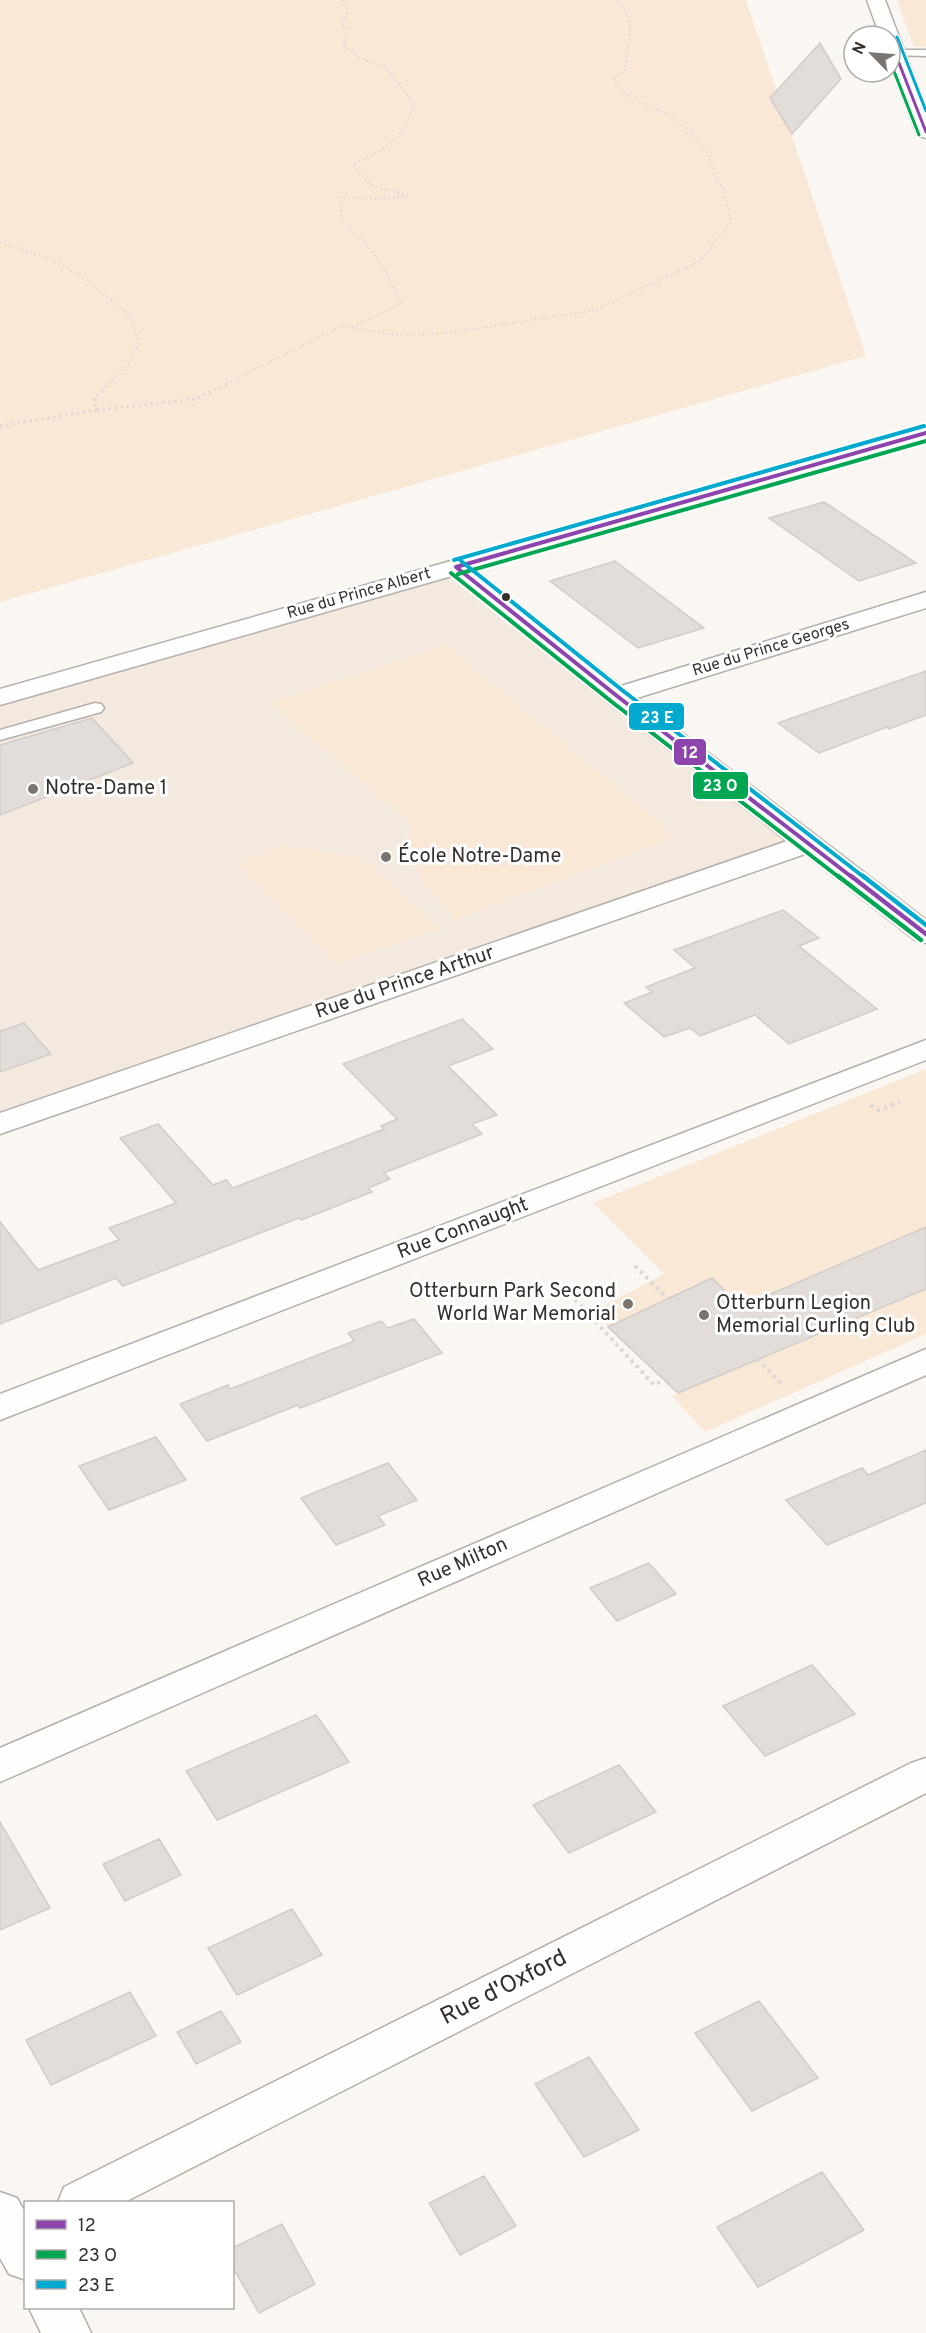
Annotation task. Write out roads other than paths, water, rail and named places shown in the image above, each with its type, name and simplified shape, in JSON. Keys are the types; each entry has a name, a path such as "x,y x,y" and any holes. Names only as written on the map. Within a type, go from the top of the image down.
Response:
{"street":[{"path":"876,0 884,24"},
{"path":"902,71 926,132"},
{"name":"Rue du Prince Albert","path":"0,697 926,433"},
{"path":"456,567 616,696 926,934"},
{"name":"Rue du Prince Georges","path":"616,696 926,600"},
{"name":"Rue du Prince Arthur","path":"0,1124 810,843"},
{"name":"Rue Connaught","path":"0,1408 926,1049"},
{"name":"Rue Milton","path":"0,1766 926,1361"},
{"name":"Rue d'Oxford","path":"83,2201 926,1774"},
{"path":"54,2309 67,2333"}],"lane":[{"path":"902,46 926,52"},
{"path":"0,735 95,708"}],"place":[{"name":"Notre-Dame 1","path":"33,789"},
{"name":"École Notre-Dame","path":"386,857"},
{"name":"Otterburn Park Second World War Memorial","path":"628,1304"},
{"name":"Otterburn Legion Memorial Curling Club","path":"704,1315"}]}
